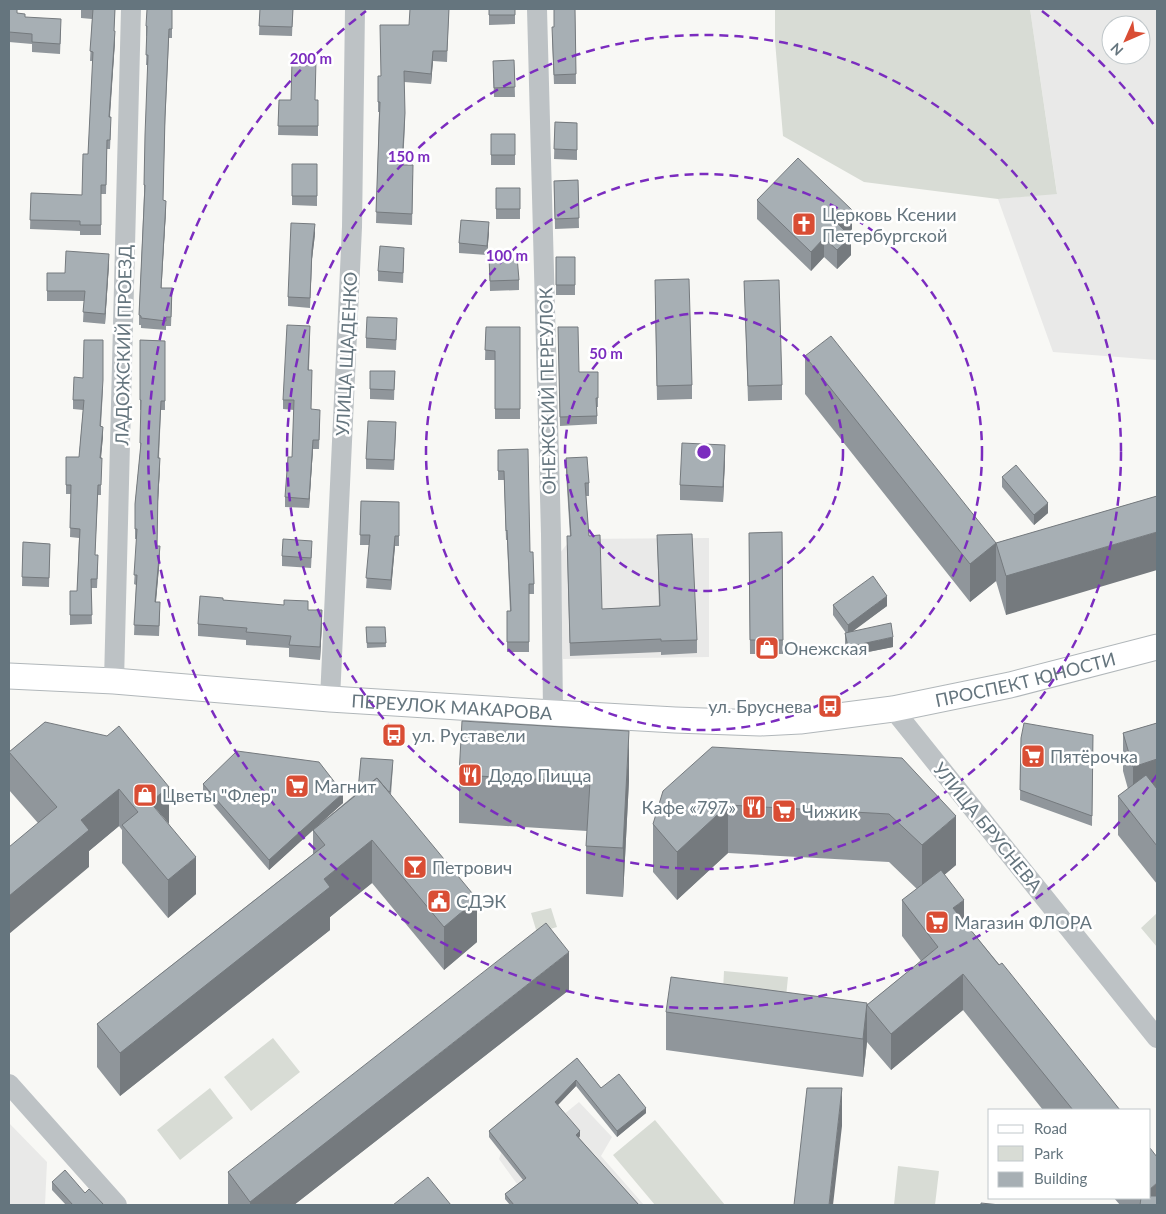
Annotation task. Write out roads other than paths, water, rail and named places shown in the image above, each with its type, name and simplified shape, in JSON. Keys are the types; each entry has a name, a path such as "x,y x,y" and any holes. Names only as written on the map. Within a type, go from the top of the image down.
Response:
{"main road":[{"name":"ПРОСПЕКТ ЮНОСТИ","path":"893,709 1010,685 1157,647"},
{"name":"ПЕРЕУЛОК МАКАРОВА","path":"9,676 114,680 330,699 675,720 760,723 800,721 893,709"}],"street":[{"name":"ЛАДОЖСКИЙ ПРОЕЗД","path":"114,680 131,9"},
{"name":"УЛИЦА ЩАДЕНКО","path":"330,699 352,227 355,9"},
{"name":"ОНЕЖСКИЙ ПЕРЕУЛОК","path":"537,9 551,534 553,714"},
{"name":"УЛИЦА БРУСНЕВА","path":"893,709 1157,1038"},
{"path":"9,1084 117,1205"}],"place":[{"name":"Церковь Ксении Петербургской","path":"804,224"},
{"name":"Онежская","path":"767,648"},
{"name":"ул. Бруснева","path":"830,706"},
{"name":"ул. Руставели","path":"394,735"},
{"name":"Пятёрочка","path":"1033,756"},
{"name":"Додо Пицца","path":"470,775"},
{"name":"Магнит","path":"297,786"},
{"name":"Цветы \"Флер\"","path":"145,795"},
{"name":"Кафе «797»","path":"754,807"},
{"name":"Чижик","path":"784,811"},
{"name":"Петрович","path":"415,867"},
{"name":"СДЭК","path":"439,901"},
{"name":"Магазин ФЛОРА","path":"937,922"}]}
